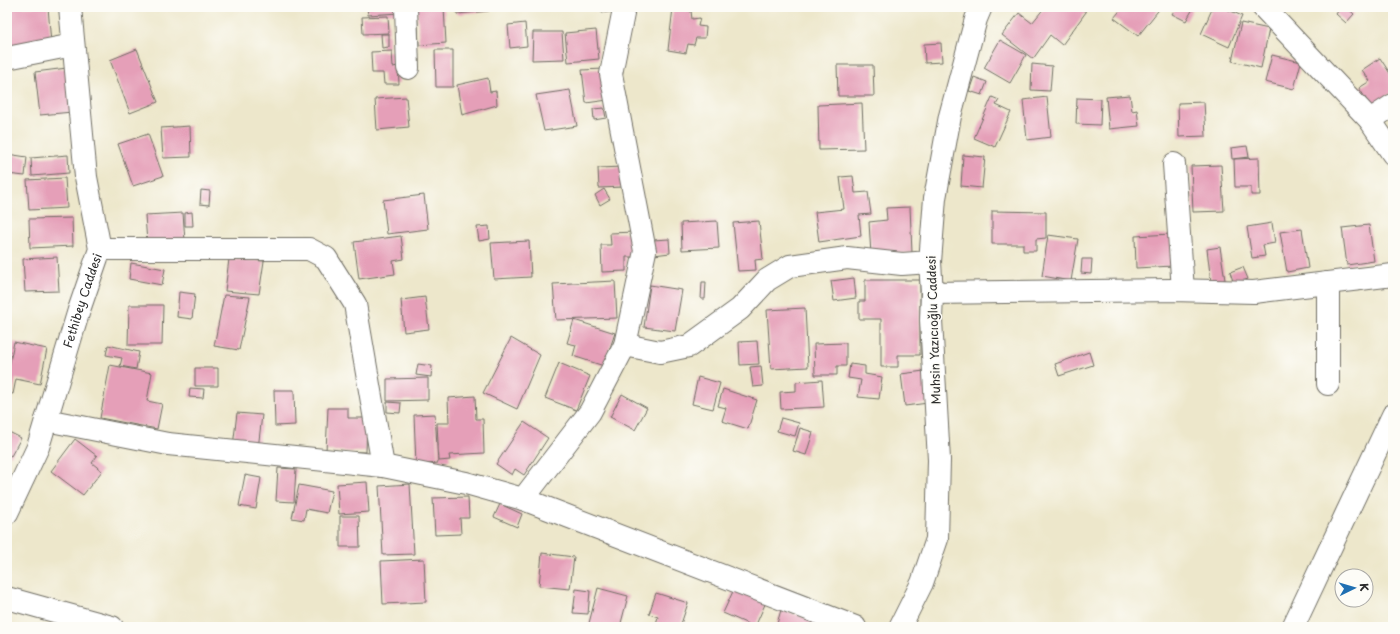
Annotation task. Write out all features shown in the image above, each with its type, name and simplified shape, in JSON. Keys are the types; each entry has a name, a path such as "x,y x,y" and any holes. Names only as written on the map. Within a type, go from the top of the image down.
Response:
{"street":[{"name":"Fethibey Caddesi","path":"7,513 38,446 100,249 86,177 70,7"},
{"path":"406,7 408,68"},
{"path":"523,499 590,412 625,345 645,251 611,74 624,7"},
{"name":"Muhsin Yazıcıoğlu Caddesi","path":"900,627 922,583 937,539 939,460 931,320 932,293 930,262 935,198 950,116 976,19 981,7"},
{"path":"1266,8 1370,120 1393,154"},
{"path":"7,58 73,44"},
{"path":"1370,120 1393,105"},
{"path":"1174,164 1183,290"},
{"path":"100,249 309,249 326,258 355,304 383,466"},
{"path":"625,345 660,352 689,346 740,309 767,280 790,266 847,258 902,264 930,262"},
{"path":"932,293 1183,290 1254,292 1393,275"},
{"path":"1328,283 1328,384"},
{"path":"1293,627 1393,416"},
{"path":"46,420 168,444 383,466 466,482 523,499 855,627"},
{"path":"7,598 112,627"}],"building":[{"path":"7,7 48,7 51,43 7,47"},
{"path":"367,7 399,7 399,13 368,15"},
{"path":"417,7 444,7 446,43 419,45"},
{"path":"456,7 489,7 489,11 457,14"},
{"path":"601,7 616,7 617,11 602,13"},
{"path":"1045,7 1079,7 1086,12 1062,45 1050,35 1033,59 1002,35 1019,13 1032,23"},
{"path":"1123,7 1161,7 1138,36 1114,18"},
{"path":"1176,7 1194,7 1186,21 1172,14"},
{"path":"1213,7 1222,7 1242,16 1229,47 1201,34"},
{"path":"1341,7 1346,7 1354,14 1346,23 1336,14"},
{"path":"673,8 691,11 692,19 700,18 698,26 706,27 705,38 696,38 694,45 688,44 686,53 668,50"},
{"path":"388,16 389,33 363,34 362,17"},
{"path":"525,23 527,46 510,48 508,25"},
{"path":"1241,23 1269,29 1261,68 1232,61"},
{"path":"596,30 599,59 568,62 565,33"},
{"path":"533,32 562,32 564,59 532,60"},
{"path":"381,34 389,34 389,47 382,48"},
{"path":"1000,40 1026,55 1010,83 984,68"},
{"path":"941,43 942,62 925,63 924,44"},
{"path":"137,49 158,102 130,113 110,60"},
{"path":"435,50 453,50 453,87 436,87"},
{"path":"392,51 393,67 398,66 399,84 384,84 383,73 372,73 371,52"},
{"path":"1272,55 1301,62 1294,89 1265,82"},
{"path":"1380,58 1393,78 1393,92 1371,107 1359,88 1370,81 1362,70"},
{"path":"1032,64 1052,66 1050,91 1031,90"},
{"path":"837,65 873,65 874,96 838,96"},
{"path":"67,68 72,112 40,115 35,72"},
{"path":"604,69 608,100 586,103 582,70"},
{"path":"974,77 987,82 982,95 969,91"},
{"path":"488,78 490,92 496,91 497,105 462,115 457,85"},
{"path":"570,90 577,126 544,131 536,95"},
{"path":"1130,95 1132,111 1137,110 1139,126 1109,129 1106,97"},
{"path":"406,97 409,127 377,130 375,99"},
{"path":"992,97 999,100 996,105 1011,112 995,147 974,138"},
{"path":"1047,97 1051,137 1027,140 1023,100"},
{"path":"1077,98 1101,99 1100,125 1076,124"},
{"path":"1204,102 1206,136 1179,137 1178,103"},
{"path":"862,103 864,149 819,150 818,105"},
{"path":"604,108 606,118 594,120 593,109"},
{"path":"190,126 191,157 163,158 161,128"},
{"path":"148,134 163,176 133,186 118,144"},
{"path":"1247,146 1249,157 1232,159 1231,148"},
{"path":"7,154 27,157 25,176 7,174"},
{"path":"68,155 69,173 32,176 31,158"},
{"path":"963,155 985,157 982,188 961,186"},
{"path":"1259,158 1260,195 1251,195 1251,187 1235,187 1234,159"},
{"path":"1221,165 1224,211 1193,212 1191,166"},
{"path":"622,167 623,187 599,188 598,168"},
{"path":"853,176 855,193 868,192 871,214 859,215 861,236 819,242 815,212 844,209 840,177"},
{"path":"65,178 67,208 29,210 27,180"},
{"path":"604,189 610,199 600,205 595,195"},
{"path":"201,190 210,191 209,205 200,204"},
{"path":"424,195 428,229 387,234 383,200"},
{"path":"910,207 912,253 871,255 869,222 887,220 886,208"},
{"path":"992,211 1046,212 1046,238 1036,239 1036,251 1023,251 1023,244 992,244"},
{"path":"192,212 193,226 185,226 185,213"},
{"path":"183,213 185,241 147,243 145,215"},
{"path":"72,218 73,246 30,248 29,219"},
{"path":"717,221 719,248 682,250 681,223"},
{"path":"759,221 763,259 755,260 756,270 738,271 733,223"},
{"path":"1272,223 1275,243 1263,245 1265,256 1252,258 1247,227"},
{"path":"1369,225 1374,261 1347,265 1342,228"},
{"path":"489,226 490,239 479,241 477,227"},
{"path":"1302,229 1308,268 1287,272 1280,232"},
{"path":"634,232 635,257 626,257 626,271 602,272 601,245 611,245 610,233"},
{"path":"1171,234 1173,266 1136,268 1135,236"},
{"path":"1048,235 1078,239 1071,281 1042,276"},
{"path":"401,236 404,259 393,261 395,274 359,279 354,242"},
{"path":"669,239 670,253 654,255 653,240"},
{"path":"529,241 531,277 494,279 491,243"},
{"path":"1220,247 1225,280 1211,282 1207,249"},
{"path":"57,257 59,291 25,292 23,259"},
{"path":"229,259 264,261 259,294 225,291"},
{"path":"1082,259 1092,259 1091,274 1081,273"},
{"path":"131,263 165,269 162,285 129,279"},
{"path":"1243,267 1248,279 1234,284 1230,272"},
{"path":"854,278 856,298 834,301 831,281"},
{"path":"865,280 920,280 920,355 898,355 898,367 881,367 881,319 859,319 859,301 865,301"},
{"path":"615,281 617,318 556,320 553,284"},
{"path":"702,282 706,282 705,299 701,299"},
{"path":"650,285 682,290 675,331 644,327"},
{"path":"179,292 195,294 192,319 177,317"},
{"path":"224,295 250,297 239,350 214,346"},
{"path":"425,297 429,329 404,332 401,300"},
{"path":"129,305 163,305 162,345 128,345"},
{"path":"805,308 808,367 771,369 767,310"},
{"path":"574,320 615,333 604,366 573,356 576,345 567,343"},
{"path":"511,338 540,355 517,409 483,393"},
{"path":"757,341 759,364 740,365 739,342"},
{"path":"14,342 47,349 40,384 16,379 13,394 7,393 7,377"},
{"path":"846,343 846,366 837,366 837,375 815,375 814,344"},
{"path":"108,345 139,352 136,369 120,366 122,358 106,355"},
{"path":"1089,352 1093,365 1059,376 1055,364"},
{"path":"559,363 590,376 576,410 545,398"},
{"path":"418,364 432,366 431,377 416,375"},
{"path":"850,364 865,366 865,374 882,377 879,399 858,397 861,380 848,378"},
{"path":"110,365 152,373 147,401 162,404 157,429 100,418"},
{"path":"761,366 763,386 753,387 750,367"},
{"path":"195,368 218,368 218,386 195,386"},
{"path":"924,371 928,403 905,406 901,374"},
{"path":"698,377 720,383 713,409 692,404"},
{"path":"428,378 428,400 387,401 387,379"},
{"path":"822,380 824,407 781,409 780,392 796,391 796,382"},
{"path":"190,388 204,389 203,398 189,397"},
{"path":"723,389 757,400 748,429 722,421 726,408 718,406"},
{"path":"274,390 294,390 295,425 275,426"},
{"path":"622,394 647,408 635,430 610,417"},
{"path":"475,396 476,419 483,419 484,453 449,455 450,460 439,461 437,423 449,423 448,398"},
{"path":"387,402 401,403 400,413 387,412"},
{"path":"328,408 348,408 348,418 367,418 366,452 326,451"},
{"path":"237,413 262,415 258,449 233,446"},
{"path":"435,414 438,463 416,465 414,415"},
{"path":"781,418 799,423 795,436 777,431"},
{"path":"524,422 548,438 524,475 515,469 512,475 496,464"},
{"path":"800,428 813,432 806,455 793,451"},
{"path":"7,431 21,438 11,456 7,454"},
{"path":"75,439 97,456 92,463 102,471 83,495 51,471"},
{"path":"278,468 296,469 294,502 276,501"},
{"path":"245,475 261,478 256,509 239,506"},
{"path":"367,482 369,512 339,514 337,484"},
{"path":"410,484 414,554 383,555 379,486"},
{"path":"299,485 332,491 327,513 306,509 304,520 292,518"},
{"path":"468,497 469,518 460,518 461,534 435,535 433,498"},
{"path":"500,504 522,514 517,527 494,517"},
{"path":"340,516 359,516 360,547 340,547"},
{"path":"542,553 574,557 570,589 539,586"},
{"path":"424,559 426,602 383,604 381,561"},
{"path":"735,587 766,602 755,627 723,613"},
{"path":"598,588 628,596 620,627 588,627"},
{"path":"576,589 590,591 588,614 573,613"},
{"path":"656,593 688,603 680,627 655,627 658,617 649,614"},
{"path":"781,610 819,621 818,627 776,627"}]}
